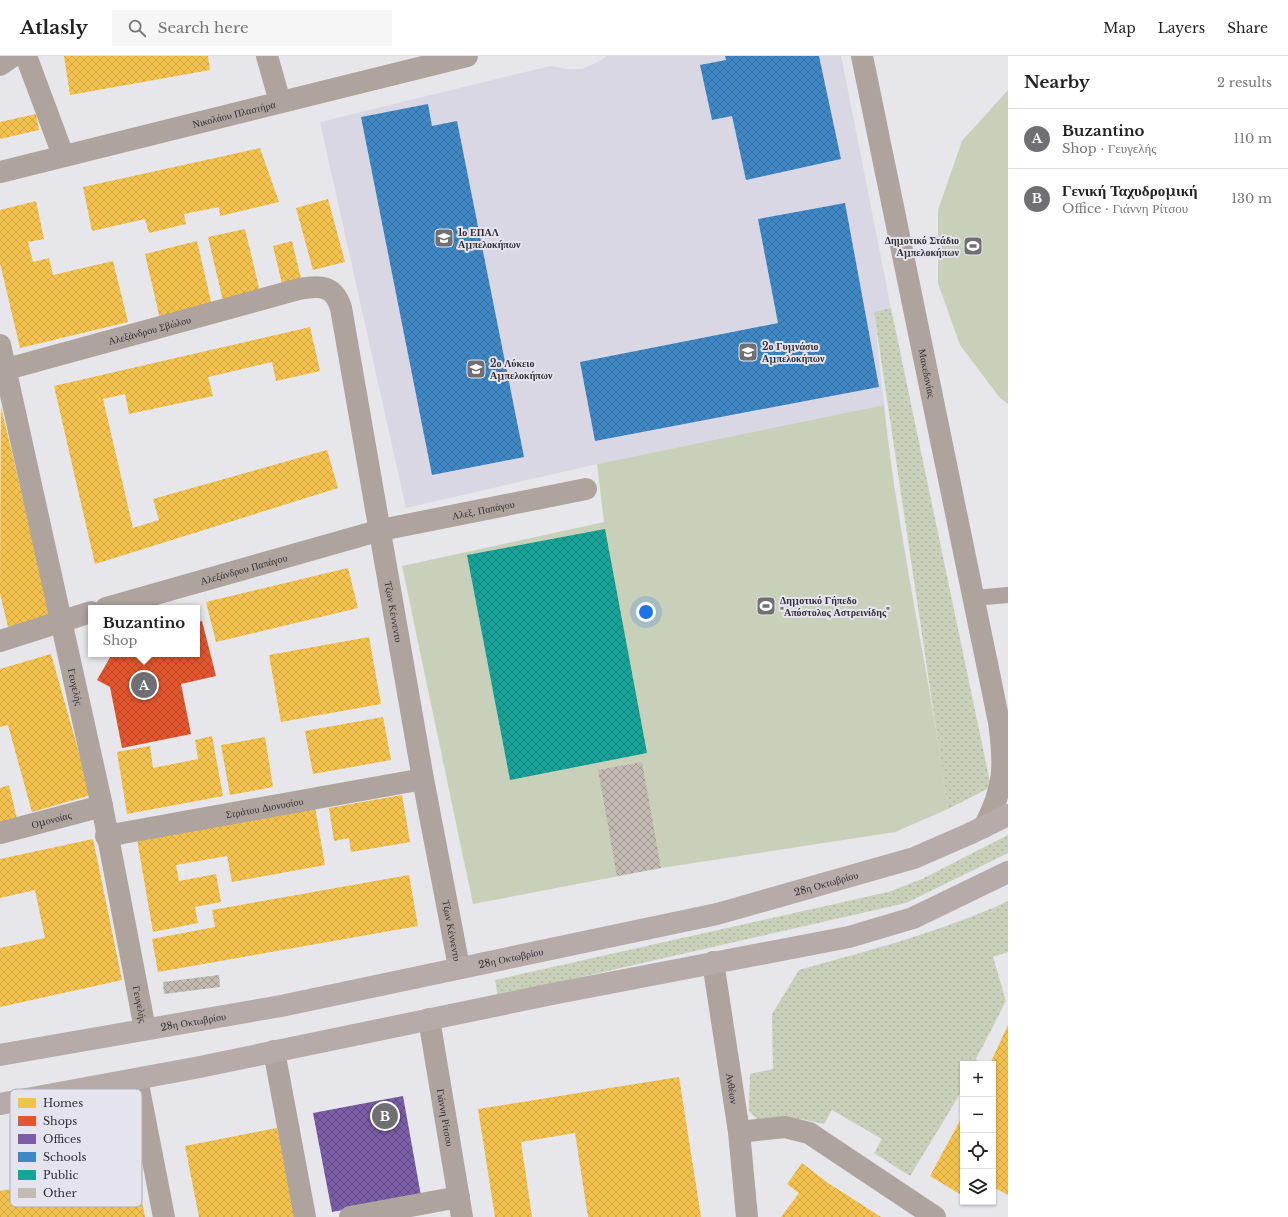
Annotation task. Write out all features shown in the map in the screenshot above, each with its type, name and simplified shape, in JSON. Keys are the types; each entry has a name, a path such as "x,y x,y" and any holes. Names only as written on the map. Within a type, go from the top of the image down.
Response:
{"main road":[{"name":"28η Οκτωβρίου","path":"0,1055 281,1006 746,906 914,858 1008,815"},
{"path":"82,1089 713,962 849,937 895,924 946,903 1008,872"},
{"path":"0,1104 10,1102"}],"street":[{"path":"0,65 13,56"},
{"path":"26,56 63,155"},
{"path":"267,56 280,102"},
{"name":"Νικολάου Πλαστήρα","path":"0,172 63,155 467,56"},
{"name":"Μακεδονίας","path":"862,56 1002,739 1003,773 998,799 984,827"},
{"name":"Τζων Κέννεντυ","path":"299,289 319,287 335,293 339,301 381,530 423,779 459,967"},
{"name":"Αλεξάνδρου Σβώλου","path":"2,370 299,289"},
{"name":"Γευγελής","path":"0,345 2,370 61,621 102,806 106,836 144,1030"},
{"name":"Αλεξ. Παπάγου","path":"381,530 586,489"},
{"name":"Αλεξάνδρου Παπάγου","path":"117,605 381,530"},
{"path":"0,641 88,613"},
{"path":"993,691 1008,707"},
{"name":"Στράτου Διονυσίου","path":"106,836 423,779"},
{"name":"Ομονοίας","path":"0,833 102,806"},
{"name":"Ανθέων","path":"713,962 739,1132 747,1217"},
{"name":"Γιάννη Ρίτσου","path":"429,1019 461,1207"},
{"path":"274,1051 305,1217"},
{"path":"137,1079 139,1089"},
{"path":"142,1105 164,1217"},
{"path":"739,1132 785,1127 809,1133 935,1217"},
{"path":"350,1217 461,1207"}],"lane":[{"path":"974,598 1008,595"}],"shaded area":[{"path":"607,56 841,56 891,308 874,312 884,405 597,464 406,508 320,122 550,66 566,69 582,69"}],"green space":[{"name":"Δημοτικό Στάδιο Αμπελοκήπων","path":"1008,90 1008,404 1000,398 960,345 938,283 938,210 962,141"},
{"path":"891,308 991,787 948,809 874,312"},
{"path":"884,405 897,506 941,758 948,809 895,832 661,868 473,904 402,566 604,522 597,464"},
{"path":"1008,835 1008,853 906,903 498,996 495,980 888,892 922,879"},
{"path":"1008,901 1008,952 993,957 1006,1001 976,1059 978,1061 960,1061 960,1094 910,1176 874,1153 882,1139 832,1110 824,1124 801,1119 759,1121 749,1111 750,1074 773,1069 772,1014 799,970 879,948 983,912"}],"building: Homes":[{"path":"64,56 208,56 210,70 70,95"},
{"path":"36,114 39,130 0,139 0,122"},
{"path":"260,148 279,202 220,216 219,207 184,214 186,224 149,233 145,219 92,231 83,187"},
{"path":"328,199 345,262 313,270 296,208"},
{"path":"36,201 44,239 28,242 33,262 49,258 53,275 113,261 128,322 20,348 0,263 0,210"},
{"path":"245,229 260,292 223,301 208,237"},
{"path":"197,241 212,306 160,319 145,254"},
{"path":"292,241 302,283 283,288 273,246"},
{"path":"310,327 320,371 276,381 272,362 208,377 213,396 129,414 125,394 103,399 133,528 159,520 153,499 327,450 338,488 95,564 54,386"},
{"path":"1,407 51,616 8,627 0,593"},
{"path":"348,568 358,608 216,642 206,602"},
{"path":"369,637 381,704 281,722 269,655"},
{"path":"51,654 91,795 32,812 8,725 0,727 0,669"},
{"path":"383,717 391,760 313,774 305,731"},
{"path":"212,736 223,796 127,814 117,752 150,746 153,768 198,759 195,740"},
{"path":"265,737 273,787 230,795 221,745"},
{"path":"9,785 17,819 0,823 0,788"},
{"path":"402,795 410,842 351,852 349,838 334,841 329,808"},
{"path":"315,807 325,865 232,882 227,856 176,865 179,881 216,874 221,902 195,907 198,923 153,932 137,839"},
{"path":"93,839 122,980 0,1007 0,948 45,938 35,890 0,898 0,859"},
{"path":"409,875 418,926 158,972 152,939 215,927 212,910"},
{"path":"1008,1025 1008,1195 996,1189 996,1061 991,1061"},
{"path":"679,1077 701,1217 588,1217 575,1133 521,1142 532,1217 495,1217 478,1109"},
{"path":"960,1121 960,1194 930,1176"},
{"path":"277,1128 295,1217 199,1217 185,1146"},
{"path":"802,1163 828,1183 881,1217 781,1217 799,1193 787,1184"},
{"path":"10,1189 10,1207 142,1207 142,1201 145,1217 0,1217 0,1191"}],"building: Shops":[{"path":"200,621 202,621 216,676 181,684 191,734 122,748 110,687 97,680 110,657 200,657"}],"building: Offices":[{"path":"403,1096 421,1196 332,1212 313,1113"}],"building: Schools":[{"path":"725,56 819,56 841,159 746,180 732,116 712,120 700,65 726,60"},
{"path":"428,104 432,126 457,121 524,457 432,475 361,117"},
{"path":"845,203 879,387 595,441 580,362 778,323 758,219"}],"building: Public":[{"path":"605,529 647,753 510,780 467,555"}],"building: Other":[{"path":"642,762 661,868 617,876 598,770"},
{"path":"219,975 220,987 164,994 163,982"}],"place":[{"name":"1ο ΕΠΑΛ Αμπελοκήπων","path":"444,238"},
{"name":"Δημοτικό Στάδιο Αμπελοκήπων","path":"973,246"},
{"name":"2ο Γυμνάσιο Αμπελοκήπων","path":"748,352"},
{"name":"2ο Λύκειο Αμπελοκήπων","path":"476,369"},
{"name":"Δημοτικό Γήπεδο \"Απόστολος Αστρεινίδης\"","path":"766,606"},
{"name":"Buzantino","path":"144,685"},
{"name":"Γενική Ταχυδρομική","path":"385,1116"}]}
